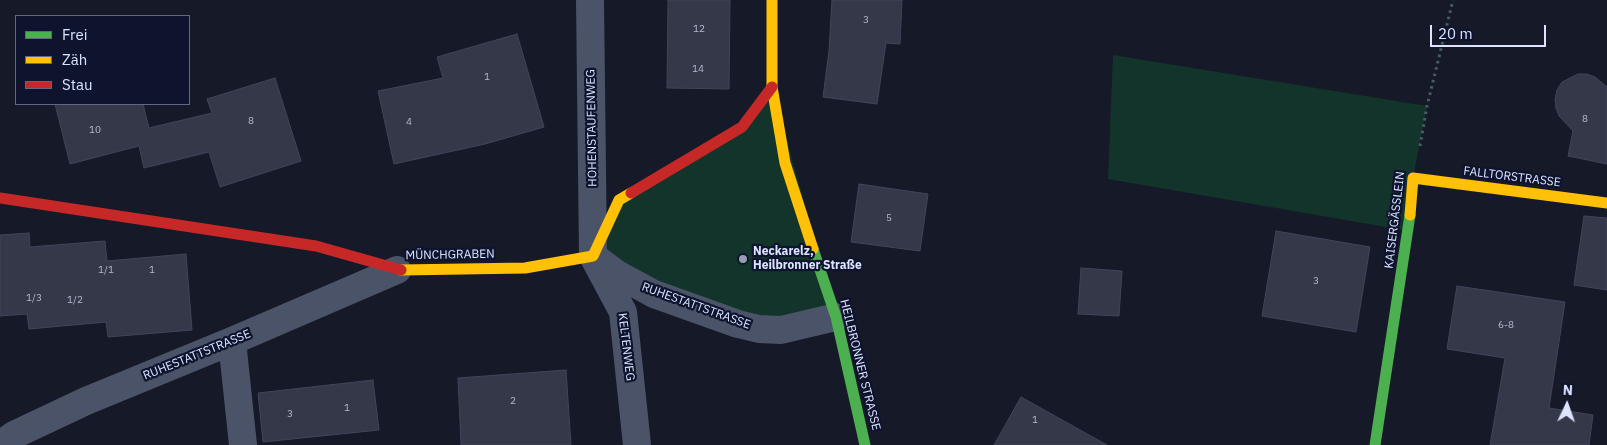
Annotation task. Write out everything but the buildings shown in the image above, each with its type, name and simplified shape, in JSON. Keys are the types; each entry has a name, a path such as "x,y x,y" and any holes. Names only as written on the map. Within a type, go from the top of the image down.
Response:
{"street":[{"name":"HOHENSTAUFENWEG","path":"590,0 593,256"},
{"name":"HEILBRONNER STRASSE","path":"772,0 772,88 785,163 836,317 865,445"},
{"path":"593,256 619,200 742,128 772,88"},
{"name":"FALLTORSTRASSE","path":"1413,178 1607,203"},
{"name":"KAISERGÄSSLEIN","path":"1375,445 1409,231 1413,178"},
{"name":"MÜNCHGRABEN","path":"0,198 316,246 396,270 525,268 593,256"},
{"name":"RUHESTATTSTRASSE","path":"593,256 617,274 654,294 738,324 759,329 781,330 836,317"},
{"name":"KELTENWEG","path":"593,256 623,312 637,445"},
{"name":"RUHESTATTSTRASSE","path":"0,445 14,435 86,400 232,341 396,270"},
{"path":"232,341 243,445"}],"path":[{"name":"KAISERGÄSSLEIN","path":"1413,178 1427,106 1453,0"}],"green space":[{"path":"1113,55 1427,106 1413,178 1409,231 1108,179"},
{"path":"772,87 836,317 781,330 593,256 619,200 742,127"}],"traffic: fast":[{"path":"1375,445 1410,215"},
{"path":"813,249 836,317 865,445"}],"traffic: slow":[{"path":"772,0 772,87 785,163 813,249"},
{"path":"1410,215 1413,178 1607,203"},
{"path":"401,270 525,268 593,256 619,200 631,193"}],"traffic: jam":[{"path":"631,193 742,127 772,87"},
{"path":"0,198 316,246 401,270"}],"place":[{"name":"Neckarelz, Heilbronner Straße","path":"743,259"}]}
